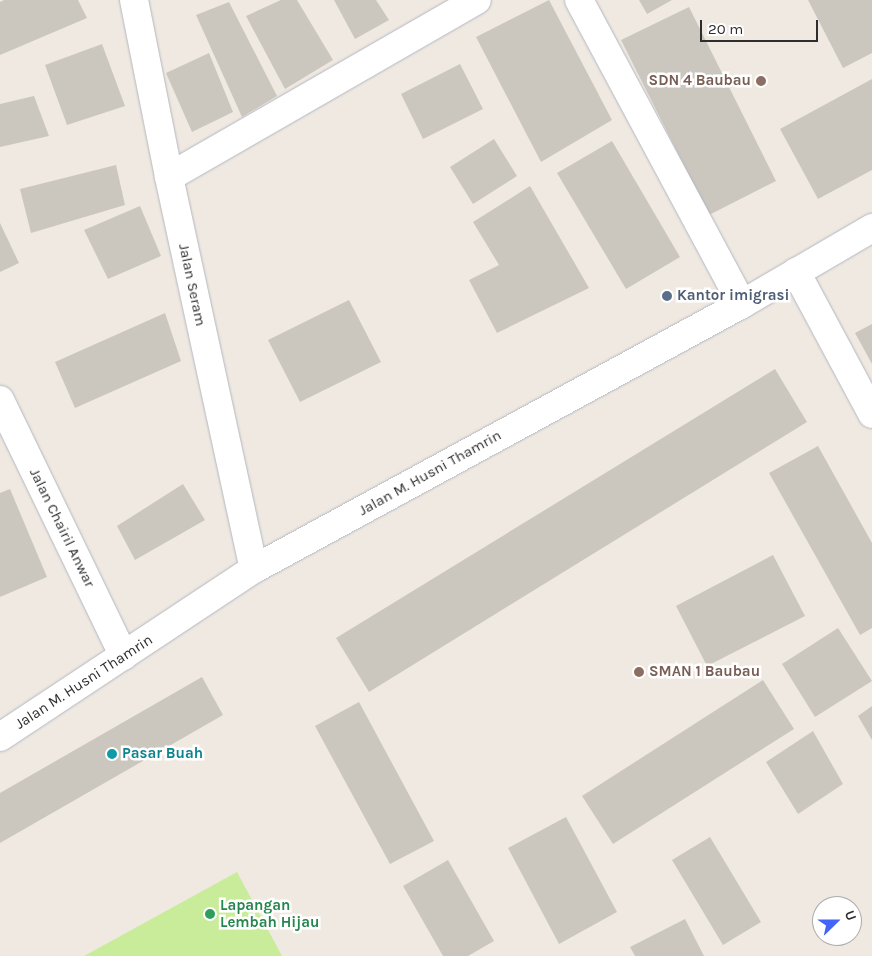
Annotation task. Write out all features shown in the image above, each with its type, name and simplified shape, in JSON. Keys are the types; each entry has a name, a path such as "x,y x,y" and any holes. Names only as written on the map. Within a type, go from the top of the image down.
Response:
{"street":[{"name":"Jalan Seram","path":"134,0 169,176 254,569"},
{"path":"169,176 478,0"},
{"path":"579,0 742,304"},
{"name":"Jalan M. Husni Thamrin","path":"0,737 254,569 742,304 872,228"},
{"path":"796,272 872,414"},
{"name":"Jalan Chairil Anwar","path":"0,400 124,656"}],"green space":[{"name":"Lapangan Lembah Hijau","path":"237,872 282,956 84,956"}],"building":[{"path":"4,0 78,0 87,18 0,55 0,2"},
{"path":"281,0 297,0 333,60 285,89 246,16"},
{"path":"334,0 376,0 389,20 355,39"},
{"path":"549,0 612,120 541,162 476,37"},
{"path":"639,0 672,0 647,14"},
{"path":"808,0 872,0 872,53 843,68"},
{"path":"229,2 277,96 242,117 196,15"},
{"path":"689,7 776,181 709,215 621,40"},
{"path":"102,44 125,106 67,125 45,65"},
{"path":"209,53 233,112 192,132 166,73"},
{"path":"460,64 483,109 423,139 401,94"},
{"path":"872,79 872,170 818,199 780,129"},
{"path":"34,96 49,136 0,147 0,104"},
{"path":"494,139 517,176 473,204 450,167"},
{"path":"612,141 680,257 626,289 557,173"},
{"path":"116,165 125,205 31,233 20,189"},
{"path":"530,186 589,288 497,333 469,280 499,265 473,222"},
{"path":"140,206 161,256 108,279 84,230"},
{"path":"0,223 19,263 0,272"},
{"path":"349,300 381,362 300,402 268,340"},
{"path":"165,313 181,361 75,408 55,362"},
{"path":"872,324 872,364 855,333"},
{"path":"775,369 807,422 369,692 336,638"},
{"path":"818,446 872,543 872,628 860,635 769,473"},
{"path":"183,484 205,520 135,560 117,526"},
{"path":"10,489 47,577 0,597 0,493"},
{"path":"773,555 805,616 707,666 676,606"},
{"path":"838,628 872,681 815,717 782,664"},
{"name":"Pasar Buah","path":"202,677 223,715 0,843 0,793"},
{"path":"763,680 794,729 613,844 582,796"},
{"path":"359,702 434,841 390,864 315,726"},
{"path":"872,706 872,740 858,716"},
{"path":"813,731 843,784 798,814 766,762"},
{"path":"566,817 617,912 559,944 508,848"},
{"path":"710,837 761,922 723,945 672,860"},
{"path":"448,860 494,941 468,956 443,956 403,886"},
{"path":"685,919 704,956 635,956 630,947"}],"place":[{"name":"SDN 4 Baubau","path":"761,81"},
{"name":"Kantor imigrasi","path":"667,296"},
{"name":"SMAN 1 Baubau","path":"639,672"},
{"name":"Pasar Buah","path":"112,754"},
{"name":"Lapangan Lembah Hijau","path":"210,914"}]}
